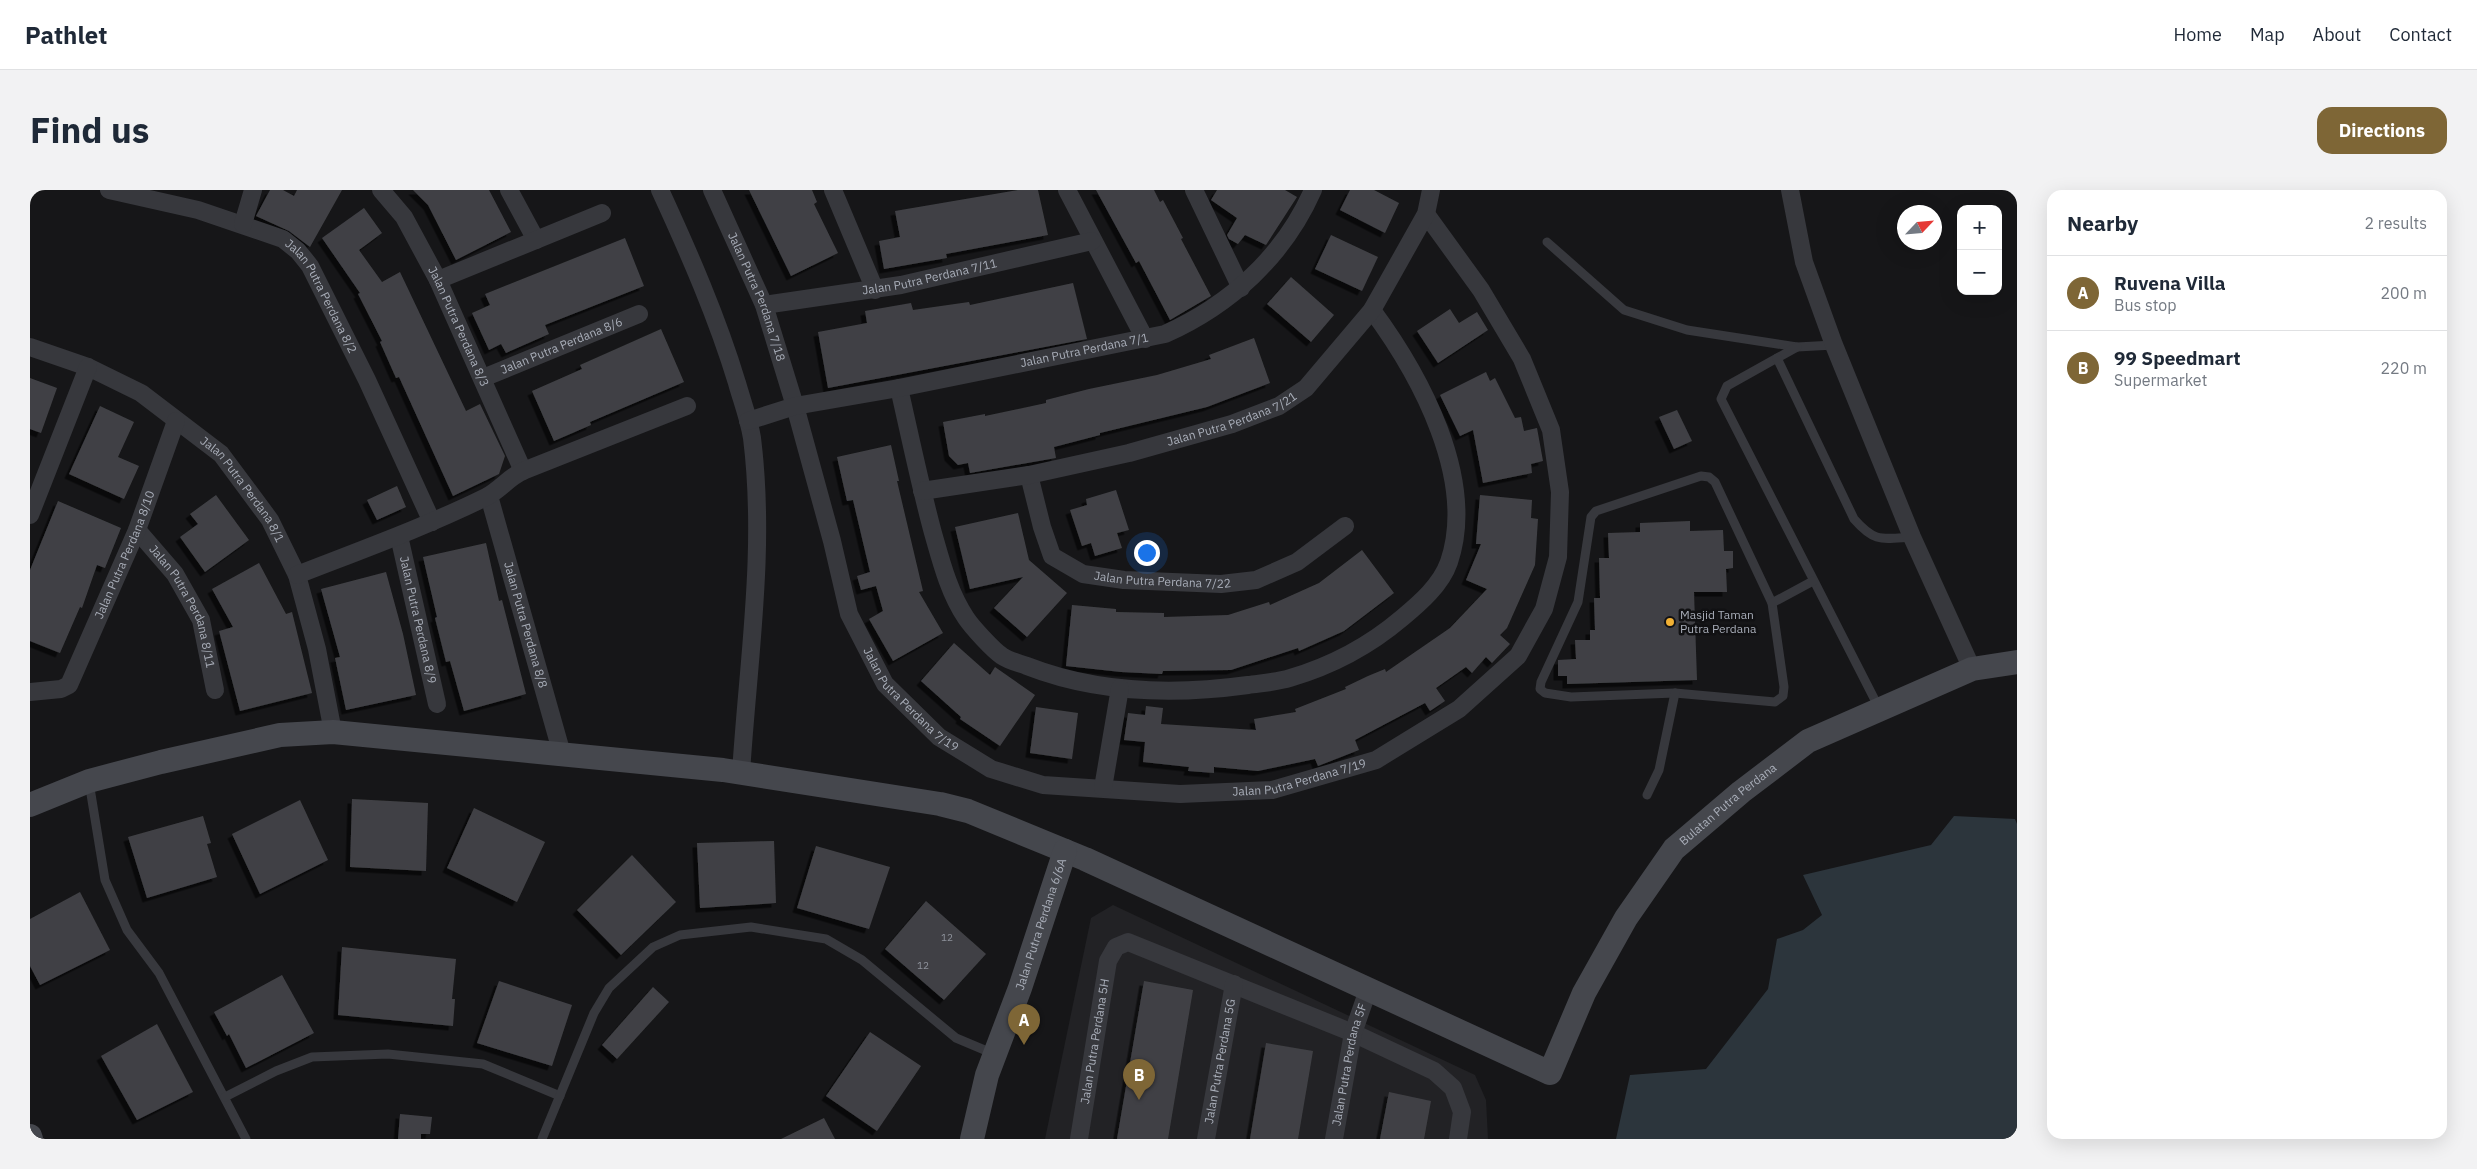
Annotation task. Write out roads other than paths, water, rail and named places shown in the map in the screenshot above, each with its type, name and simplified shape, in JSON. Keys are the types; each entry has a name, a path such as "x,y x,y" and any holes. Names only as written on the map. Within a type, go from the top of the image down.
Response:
{"street":[{"name":"Jalan Putra Perdana 8/2","path":"109,190 198,210 243,224 283,239 298,251 310,266 367,380 432,522"},
{"path":"243,224 253,190"},
{"name":"Jalan Putra Perdana 8/3","path":"381,190 404,217 438,280 523,471"},
{"path":"509,190 536,240"},
{"path":"660,190 692,260 730,361 752,437 757,536 756,608 746,695 741,773"},
{"name":"Jalan Putra Perdana 7/18","path":"712,190 764,305 795,406"},
{"path":"1067,190 1092,241 1145,339"},
{"path":"1194,190 1241,288"},
{"name":"Jalan Putra Perdana 7/1","path":"748,421 795,406 899,388 1165,334 1192,322 1241,288 1263,267 1303,214 1313,190"},
{"name":"Jalan Putra Perdana 7/21","path":"922,492 1029,475 1129,453 1232,424 1279,406 1306,388 1372,310 1426,214 1431,190"},
{"path":"1790,190 1804,262 1834,345 1912,537 1972,669"},
{"path":"837,191 875,290"},
{"path":"438,280 602,213"},
{"name":"Jalan Putra Perdana 7/19","path":"795,406 832,541 849,614 885,684 939,737 991,769 1043,785 1180,794 1272,790 1376,760 1459,709 1518,656 1544,609 1558,556 1560,492 1552,430 1522,359 1481,290 1426,214"},
{"name":"Jalan Putra Perdana 7/11","path":"764,305 875,290 1092,241"},
{"path":"899,388 922,492 944,571 965,617 1001,656 1053,676 1105,687 1204,691 1287,679 1333,663 1385,632 1427,597 1449,563 1457,516 1453,479 1444,441 1424,396 1393,338 1372,310"},
{"name":"Jalan Putra Perdana 8/6","path":"483,378 640,314"},
{"name":"Jalan Putra Perdana 8/1","path":"30,347 88,367 141,393 221,454 270,520 298,575 318,649 333,732"},
{"path":"30,515 88,367"},
{"path":"298,575 399,536 489,496 514,475 523,471 688,406"},
{"name":"Jalan Putra Perdana 8/10","path":"30,692 61,689 69,685 137,530 176,421"},
{"name":"Jalan Putra Perdana 7/22","path":"1029,475 1042,527 1052,556 1083,574 1124,580 1221,584 1256,580 1297,562 1345,526"},
{"name":"Jalan Putra Perdana 8/8","path":"489,496 562,754"},
{"name":"Jalan Putra Perdana 8/11","path":"137,530 176,574 201,620 215,690"},
{"name":"Jalan Putra Perdana 8/9","path":"399,536 437,704"},
{"name":"Bulatan Putra Perdana","path":"1368,990 1550,1073 1584,993 1626,918 1674,849 1741,792 1808,741 1879,708 1972,669 2017,662"},
{"path":"1103,788 1120,688"},
{"path":"30,805 89,781 161,762 280,735 333,732 741,773 940,804 968,811 1065,852 1368,990"},
{"name":"Jalan Putra Perdana 6/6A","path":"972,1139 986,1075 1020,988 1065,852"},
{"name":"Jalan Putra Perdana 5H","path":"1079,1139 1108,961 1116,948 1128,942 1234,984"},
{"path":"1234,984 1353,1033 1434,1071 1453,1088 1462,1112 1458,1139"},
{"name":"Jalan Putra Perdana 5G","path":"1206,1139 1234,984"},
{"name":"Jalan Putra Perdana 5F","path":"1334,1139 1353,1033 1368,990"}],"lane":[{"path":"1547,242 1624,310 1687,330 1797,347 1834,345"},
{"path":"1797,347 1727,386 1721,399 1879,708"},
{"path":"1777,358 1854,519 1866,533 1878,539 1912,537"},
{"path":"1701,476 1709,477 1715,482 1772,603 1784,687 1783,696 1775,702 1675,693 1571,697 1545,693 1540,689 1541,682 1578,602 1588,525 1596,511 1701,476"},
{"path":"1772,603 1813,581"},
{"path":"1647,795 1659,770 1675,693"},
{"path":"89,781 105,880 127,930 159,973 246,1139"},
{"path":"542,1139 594,1013 609,988 653,947 680,935 751,927 826,939 862,960 956,1038 994,1055"},
{"path":"225,1098 276,1071 312,1057 388,1054 483,1064 560,1096"}],"place":[{"name":"Masjid Taman Putra Perdana","path":"1670,622"},
{"name":"Ruvena Villa","path":"1024,1045"},
{"name":"99 Speedmart","path":"1139,1100"}]}
